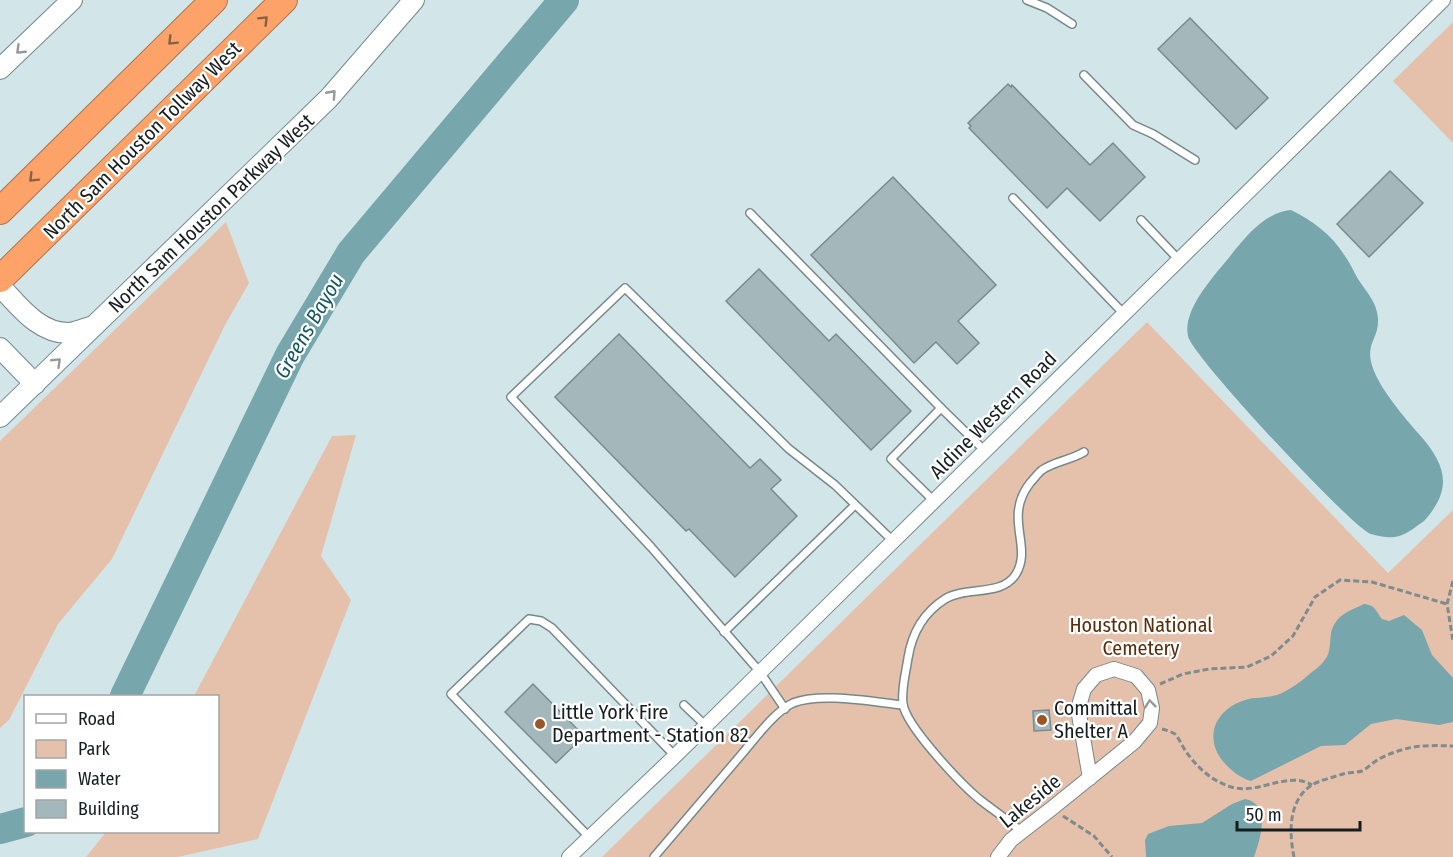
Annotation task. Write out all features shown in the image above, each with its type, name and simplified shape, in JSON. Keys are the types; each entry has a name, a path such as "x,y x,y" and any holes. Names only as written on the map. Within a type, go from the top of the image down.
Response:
{"highway":[{"path":"0,211 214,0"},
{"name":"North Sam Houston Tollway West","path":"0,279 284,0"}],"main road":[{"path":"0,69 72,0"},
{"name":"North Sam Houston Parkway West","path":"4,406 35,384 329,98 414,0"},
{"path":"0,286 30,317 50,330 71,333 95,325"},
{"path":"0,348 35,384"}],"street":[{"name":"Aldine Western Road","path":"569,857 675,756 1443,0"},
{"name":"Lakeside","path":"1090,778 1078,709 1084,689 1096,675 1114,669 1136,676 1148,690"},
{"path":"1148,690 1152,708 1150,723"},
{"name":"Lakeside","path":"998,857 1011,840 1134,742 1150,723"}],"lane":[{"path":"1027,0 1047,8 1072,24"},
{"path":"1084,75 1133,125 1153,134 1195,160"},
{"path":"1013,198 1124,314"},
{"path":"750,213 985,451"},
{"path":"1141,219 1179,260"},
{"path":"785,709 760,672 651,547 511,397 625,288 789,449 835,484 893,541"},
{"path":"934,501 891,459 941,408"},
{"path":"1022,832 968,789 917,732 903,705 909,650 916,630 934,606 949,597 992,588 1011,580 1017,573 1020,563 1021,550 1017,516 1024,491 1040,471 1084,452"},
{"path":"724,632 855,505"},
{"path":"590,838 451,694 512,635 529,619 541,621 552,628 675,756"},
{"path":"654,857 756,738 792,703 810,698 828,698 903,705"},
{"path":"684,705 705,726"}],"path":[{"path":"1148,690 1183,674 1209,669 1247,667 1271,656 1293,636 1315,597 1340,580 1372,582 1447,604"},
{"path":"1453,581 1447,604 1453,642"},
{"path":"1150,723 1175,734 1192,760 1220,784 1251,789 1293,779 1312,785"},
{"path":"1294,857 1290,838 1292,814 1300,798 1312,785 1345,773 1362,771 1377,760 1404,747 1424,744 1453,746"},
{"path":"1051,809 1094,836 1112,857"}],"green space":[{"path":"1453,22 1453,143 1393,81"},
{"path":"226,222 249,283 225,325 112,559 58,624 9,720 0,728 0,441"},
{"name":"Houston National Cemetery","path":"1147,322 1388,573 1453,510 1453,857 602,857"},
{"path":"356,435 321,556 351,600 258,839 178,857 86,857 105,833 219,833 219,695 195,695 332,436"}],"water":[{"path":"1291,210 1314,223 1334,241 1371,298 1378,319 1370,354 1374,371 1388,395 1428,445 1440,466 1443,477 1442,488 1433,509 1424,521 1399,536 1387,537 1371,534 1335,504 1242,406 1196,350 1188,336 1190,315 1209,282 1257,226 1273,215"},
{"path":"1364,604 1373,607 1382,619 1389,621 1404,615 1422,630 1432,655 1453,678 1453,722 1439,725 1396,719 1371,724 1345,745 1321,746 1251,781 1236,773 1219,756 1214,742 1216,723 1221,716 1228,709 1245,700 1277,695 1291,688 1320,666 1329,651 1332,629 1336,621"},
{"path":"1245,799 1253,802 1259,808 1261,815 1261,832 1254,857 1146,857 1145,840 1148,834 1169,826 1202,823 1232,804"}],"building":[{"path":"1190,18 1268,98 1236,129 1158,49"},
{"path":"1008,84 1011,87 1012,85 1090,165 1113,143 1145,177 1100,221 1067,188 1047,208 969,128 971,126 968,123"},
{"path":"1390,171 1423,203 1369,257 1337,224"},
{"path":"893,177 996,285 958,321 979,343 957,364 936,342 914,363 811,255"},
{"path":"759,269 829,341 836,334 911,411 871,450 726,301"},
{"path":"619,334 750,468 760,459 781,480 771,489 797,516 735,577 689,529 686,531 555,397"},
{"path":"533,684 584,736 556,763 505,712"},
{"name":"Committal Shelter A","path":"1049,710 1051,730 1034,731 1033,711"}],"waterway":[{"name":"Greens Bayou","path":"125,695 290,355 351,253 564,0"},
{"name":"Greens Bayou","path":"0,829 24,823"}],"place":[{"name":"Committal Shelter A","path":"1042,720"},
{"name":"Little York Fire Department - Station 82","path":"540,724"}]}
